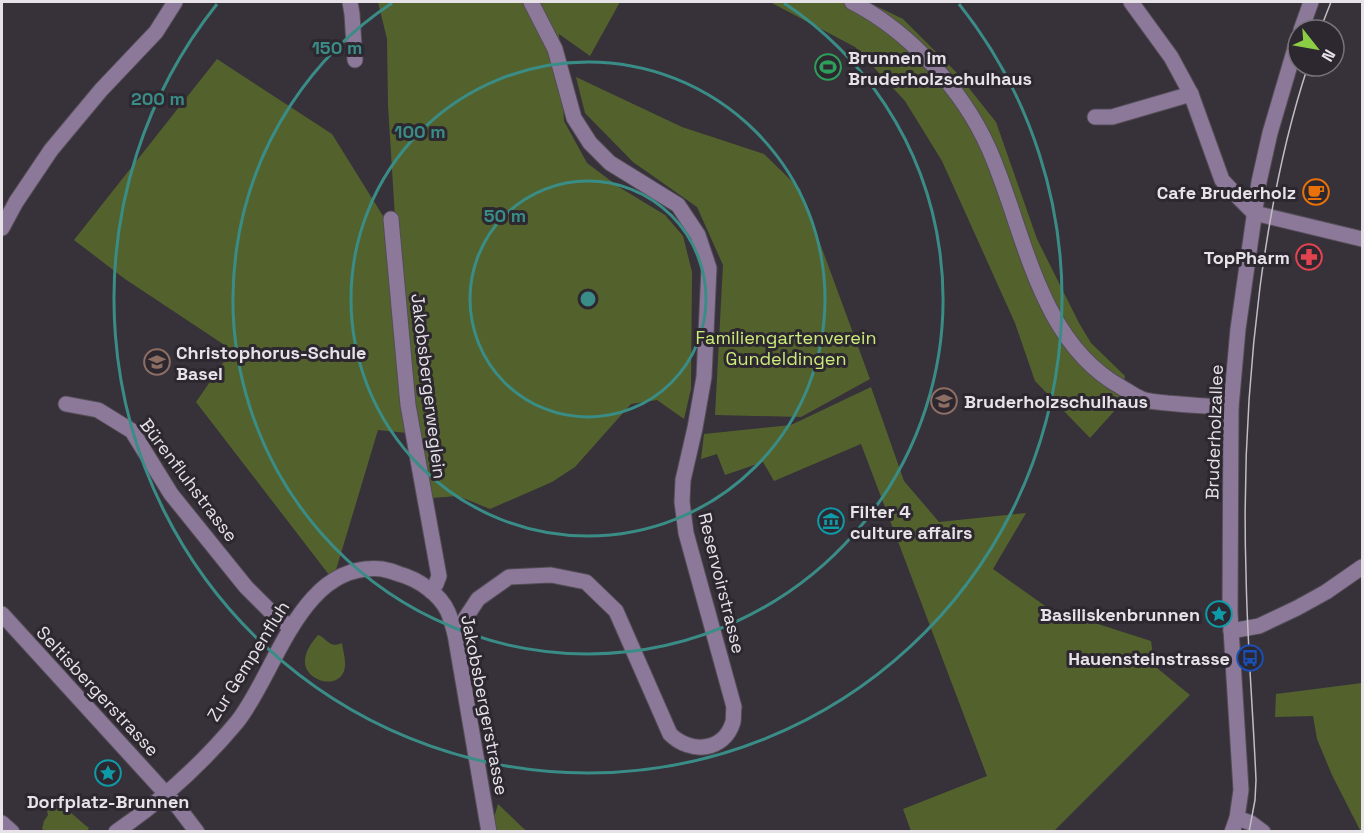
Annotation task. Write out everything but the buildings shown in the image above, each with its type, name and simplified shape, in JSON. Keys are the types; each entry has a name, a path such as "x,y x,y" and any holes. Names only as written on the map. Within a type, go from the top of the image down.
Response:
{"street":[{"path":"2,228 16,202 51,150 101,90 156,32 175,2"},
{"path":"350,2 355,60"},
{"name":"Reservoirstrasse","path":"455,634 478,599 508,577 551,575 586,582 616,611 670,734 677,741 688,746 700,747 716,744 726,735 733,722 734,707 686,533 682,502 683,480 704,377 709,268 698,235 678,205 610,163 590,143 574,118 555,50 531,2"},
{"path":"852,2 897,31 937,70 968,109 989,148 1042,294 1058,325 1082,355 1106,378 1144,400 1231,407"},
{"path":"1131,2 1171,57 1191,94 1222,180 1254,213 1362,239"},
{"path":"1305,18 1311,2"},
{"name":"Bruderholzallee","path":"1234,825 1241,790 1230,613 1231,407 1238,329 1259,182 1286,78"},
{"path":"1095,117 1112,117 1191,94"},
{"name":"Jakobsbergerweglein","path":"391,219 408,405 439,576 431,591"},
{"name":"Bürenfluhstrasse","path":"66,404 98,410 132,431 171,494 246,587 291,628"},
{"path":"1231,631 1258,626 1297,609 1362,567"},
{"name":"Zur Gempenfluh","path":"116,831 147,811 166,794 207,755 238,720 291,628 309,602 333,580 357,570 382,569 404,575 431,591"},
{"name":"Jakobsbergerstrasse","path":"431,591 448,611 455,634 489,831"},
{"name":"Seltisbergerstrasse","path":"2,614 166,794 196,831"},
{"path":"2,823 12,831"},
{"path":"1234,825 1251,823 1263,831"}],"green space":[{"path":"378,2 620,2 590,56 559,34 564,121 587,163 619,187 665,215 683,236 692,272 691,389 684,419 657,400 631,404 575,467 552,482 490,509 458,496 431,498 414,409 396,234 388,105 387,39"},
{"path":"770,2 868,2 903,19 956,72 996,122 1037,239 1079,323 1091,343 1125,376 1117,408 1090,438 1035,381 1015,323 942,161 905,101 855,47"},
{"path":"217,59 332,134 388,224 407,433 378,430 333,580 196,402 232,350 125,279 74,240"},
{"name":"Familiengartenverein Gundeldingen","path":"576,77 682,127 764,154 800,189 870,379 801,417 715,415 723,265 697,207 633,162 585,113"},
{"path":"871,387 904,481 939,522 1026,513 993,569 1048,608 1151,641 1153,655 1146,659 1190,695 1054,831 911,831 903,809 987,776 861,444 774,481 763,462 725,475 717,454 701,459 704,434 791,425"},
{"path":"318,635 334,645 342,643 345,668 335,681 328,682 315,678 306,667 307,653"},
{"path":"1362,683 1361,832 1332,775 1317,739 1313,716 1275,717 1276,694"},
{"path":"58,803 89,828 87,831 42,829 48,815 47,811"},
{"path":"498,804 523,828 527,831 490,832"}],"shaded area":[{"name":"Brunnen im Bruderholzschulhaus","path":"825,58 841,71 834,79 819,65 820,59"}],"tram line":[{"path":"1325,18 1331,2"},
{"path":"1249,832 1256,780 1245,536 1252,358 1273,203 1292,120 1304,78"}],"place":[{"name":"Brunnen im Bruderholzschulhaus","path":"828,67"},
{"name":"Cafe Bruderholz","path":"1316,192"},
{"name":"TopPharm","path":"1309,257"},
{"name":"Christophorus-Schule Basel","path":"157,362"},
{"name":"Bruderholzschulhaus","path":"944,401"},
{"name":"Filter 4 culture affairs","path":"831,521"},
{"name":"Basiliskenbrunnen","path":"1219,614"},
{"name":"Hauensteinstrasse","path":"1250,658"},
{"name":"Dorfplatz-Brunnen","path":"108,773"}]}
